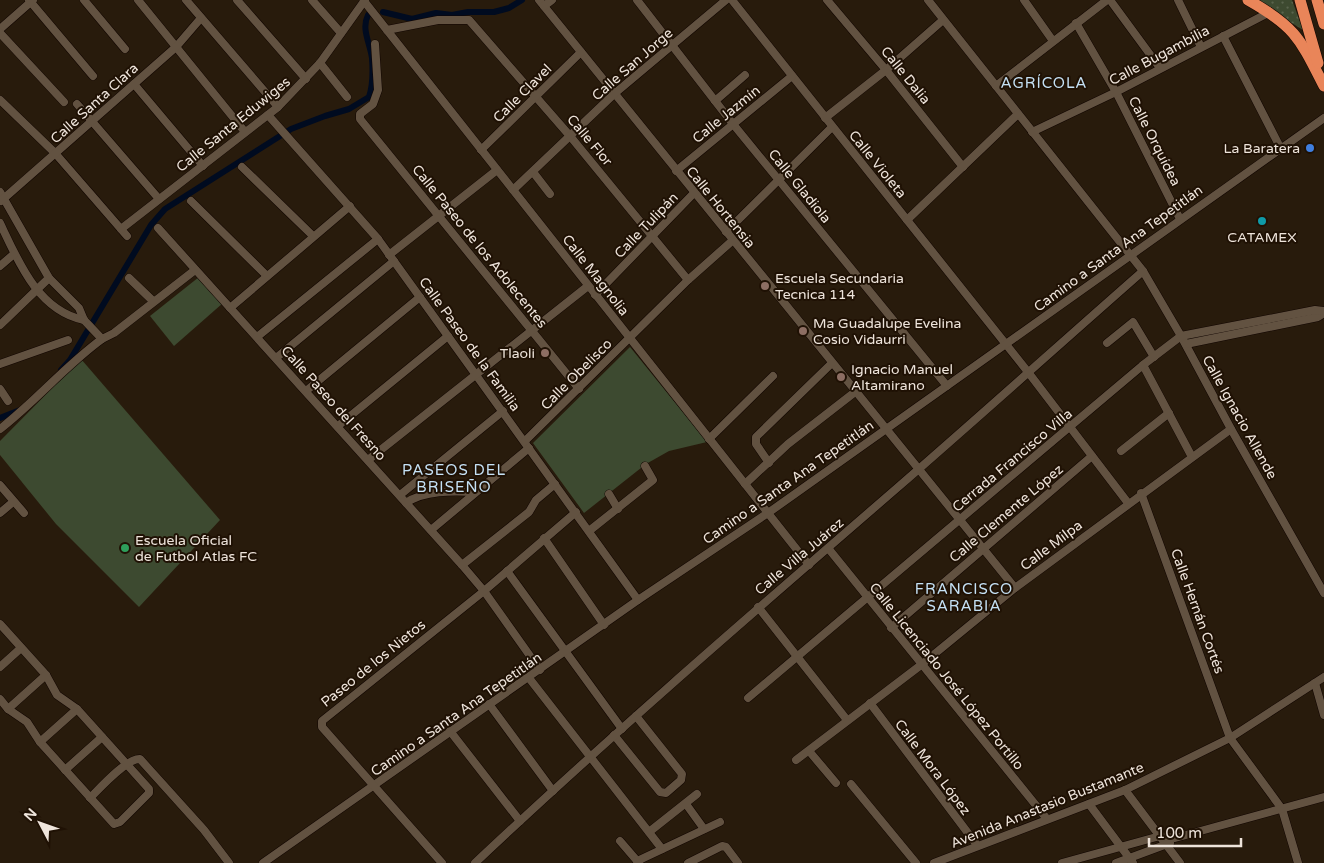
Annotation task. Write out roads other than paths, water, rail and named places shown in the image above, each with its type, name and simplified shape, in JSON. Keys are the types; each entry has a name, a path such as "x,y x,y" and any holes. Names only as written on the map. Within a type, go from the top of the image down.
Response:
{"highway":[{"path":"1248,0 1270,12 1295,33 1324,85"},
{"path":"1300,0 1324,85"},
{"path":"1317,0 1324,24"}],"street":[{"path":"84,0 125,49"},
{"path":"138,0 245,132"},
{"path":"186,0 278,107"},
{"path":"237,0 306,79"},
{"path":"312,0 340,33"},
{"name":"Calle Santa Eduwiges","path":"121,228 278,107 320,63 364,0"},
{"name":"Calle Magnolia","path":"364,0 629,339 809,564"},
{"path":"541,3 552,0"},
{"name":"Calle Gladiola","path":"637,0 733,124 947,386"},
{"name":"Calle San Jorge","path":"513,190 614,94 726,0"},
{"name":"Calle Violeta","path":"732,0 1006,344"},
{"name":"Calle Dalia","path":"827,0 963,166"},
{"name":"Calle Ignacio Allende","path":"928,0 1143,271 1186,344 1231,429 1324,593"},
{"path":"1024,0 1052,41"},
{"path":"996,86 1052,41 1108,0 1160,68"},
{"path":"1178,0 1202,47"},
{"path":"0,29 31,1 94,76"},
{"name":"Calle Hortensia","path":"541,3 1014,588"},
{"name":"Calle Bugambilia","path":"1032,132 1116,92 1270,12"},
{"name":"Calle Santa Clara","path":"1,198 176,47 201,18"},
{"name":"Calle Flor","path":"387,30 438,20 469,20 570,136 688,280"},
{"path":"826,118 886,70 943,20"},
{"name":"Calle Orquídea","path":"1076,23 1116,92 1180,219"},
{"path":"0,33 64,102"},
{"path":"1223,36 1281,149"},
{"name":"Calle Paseo de los Adolecentes","path":"375,44 378,90 376,100 360,114 360,119 440,215 579,389"},
{"name":"Calle Clavel","path":"481,150 537,97 580,52"},
{"path":"320,63 347,97"},
{"path":"715,100 745,75"},
{"name":"Calle Jazmín","path":"676,171 792,76"},
{"path":"134,84 203,166"},
{"path":"0,100 55,153 127,236"},
{"path":"77,104 159,199"},
{"name":"Calle Paseo de la Familia","path":"268,114 378,239 638,600"},
{"path":"907,220 1018,114"},
{"name":"Camino a Santa Ana Tepetitlán","path":"263,863 638,600 768,513 1324,118"},
{"path":"726,232 780,181 832,127"},
{"path":"242,168 313,236"},
{"path":"276,358 440,215 497,170"},
{"path":"532,172 550,194"},
{"name":"Calle Tulipán","path":"595,295 694,193"},
{"path":"1,198 49,278 79,308 86,322 102,339"},
{"path":"191,201 267,276"},
{"path":"230,308 350,206"},
{"path":"0,223 14,254 37,290 61,312 71,318 86,322"},
{"name":"Calle Paseo del Fresno","path":"158,228 462,564 484,591 540,670"},
{"path":"257,337 378,239"},
{"name":"Calle Obelisco","path":"431,530 527,445 579,389 688,280 732,241"},
{"path":"0,266 14,254"},
{"path":"0,429 28,407 81,354 114,333 195,270"},
{"name":"Calle Villa Juárez","path":"475,863 614,735 758,607 918,470 1143,271"},
{"path":"0,324 49,278"},
{"path":"129,278 153,301"},
{"path":"368,460 475,373 588,286"},
{"path":"306,391 420,297"},
{"path":"71,318 79,308"},
{"name":"Cerrada Francisco Villa","path":"748,698 1181,336 1316,310 1324,312"},
{"name":"Cerrada Francisco Villa","path":"1186,344 1318,317 1324,312"},
{"path":"1107,342 1133,322 1154,357"},
{"path":"338,426 448,336"},
{"path":"0,364 68,340"},
{"path":"1006,344 1128,503"},
{"path":"769,463 756,444 756,437 832,363"},
{"path":"1144,365 1192,457"},
{"path":"709,438 773,376"},
{"path":"0,389 8,401"},
{"path":"745,484 788,444 855,392"},
{"path":"400,495 503,410"},
{"path":"1121,451 1168,413"},
{"name":"Calle Milpa","path":"796,760 921,665 1014,588 1141,493 1231,429"},
{"name":"Calle Clemente López","path":"892,628 1092,456"},
{"path":"589,531 654,480 645,466"},
{"path":"462,564 529,512 536,500 555,484"},
{"path":"0,485 13,502 24,512"},
{"path":"406,503 414,498 452,491 475,492"},
{"name":"Calle Hernán Cortés","path":"1141,493 1230,738 1282,809 1298,863"},
{"path":"609,494 618,509"},
{"path":"0,513 13,502"},
{"path":"484,591 576,512"},
{"path":"544,538 604,625"},
{"name":"Calle Licenciado José López Portillo","path":"828,548 1047,820"},
{"path":"507,571 565,653 622,728"},
{"name":"Paseo de los Nietos","path":"374,786 322,727 322,720 484,591"},
{"path":"758,607 847,720"},
{"path":"0,624 46,675 57,695 76,709 150,792 120,822 116,825 112,823 40,742 27,722 8,709 0,700"},
{"path":"0,666 21,648"},
{"path":"8,709 46,675"},
{"name":"Avenida Anastasio Bustamante","path":"934,863 1125,790 1230,738 1324,677"},
{"path":"529,678 662,849"},
{"path":"1315,683 1324,715"},
{"name":"Calle Mora López","path":"870,703 977,845"},
{"path":"489,704 553,791"},
{"path":"40,742 76,709"},
{"path":"614,735 660,792 666,793 681,780 682,774 636,716"},
{"path":"450,731 520,821"},
{"path":"65,770 102,737"},
{"path":"809,751 836,783"},
{"path":"90,798 126,764 136,758 145,762 204,830 229,863"},
{"path":"851,784 916,863"},
{"path":"374,786 442,863"},
{"path":"1125,790 1180,863"},
{"path":"649,832 698,794"},
{"path":"1062,863 1083,859 1120,846 1160,836 1175,838 1324,797"},
{"path":"686,804 704,829"},
{"path":"1089,804 1132,861"},
{"path":"620,841 638,862 720,822"},
{"path":"1116,863 1132,861 1167,846 1175,838"},
{"path":"688,863 698,861 722,846 726,847 738,863"}],"waterway":[{"path":"383,12 412,19 436,13 452,15 468,12 494,12 509,8 522,0"},
{"path":"61,370 70,360 151,225 165,209 291,129 349,109 369,97 373,68 365,26 368,15"},
{"path":"0,418 20,410"}],"place":[{"name":"La Baratera","path":"1310,148"},
{"name":"CATAMEX","path":"1262,221"},
{"name":"Escuela Secundaria Tecnica 114","path":"765,286"},
{"name":"Ma Guadalupe Evelina Cosio Vidaurri","path":"803,331"},
{"name":"Tlaoli","path":"545,353"},
{"name":"Ignacio Manuel Altamirano","path":"841,377"},
{"name":"Escuela Oficial de Futbol Atlas FC","path":"125,548"}],"district":[{"name":"AGRÍCOLA","path":"1044,83"},
{"name":"PASEOS DEL BRISEÑO","path":"454,478"},
{"name":"FRANCISCO SARABIA","path":"964,598"}]}
